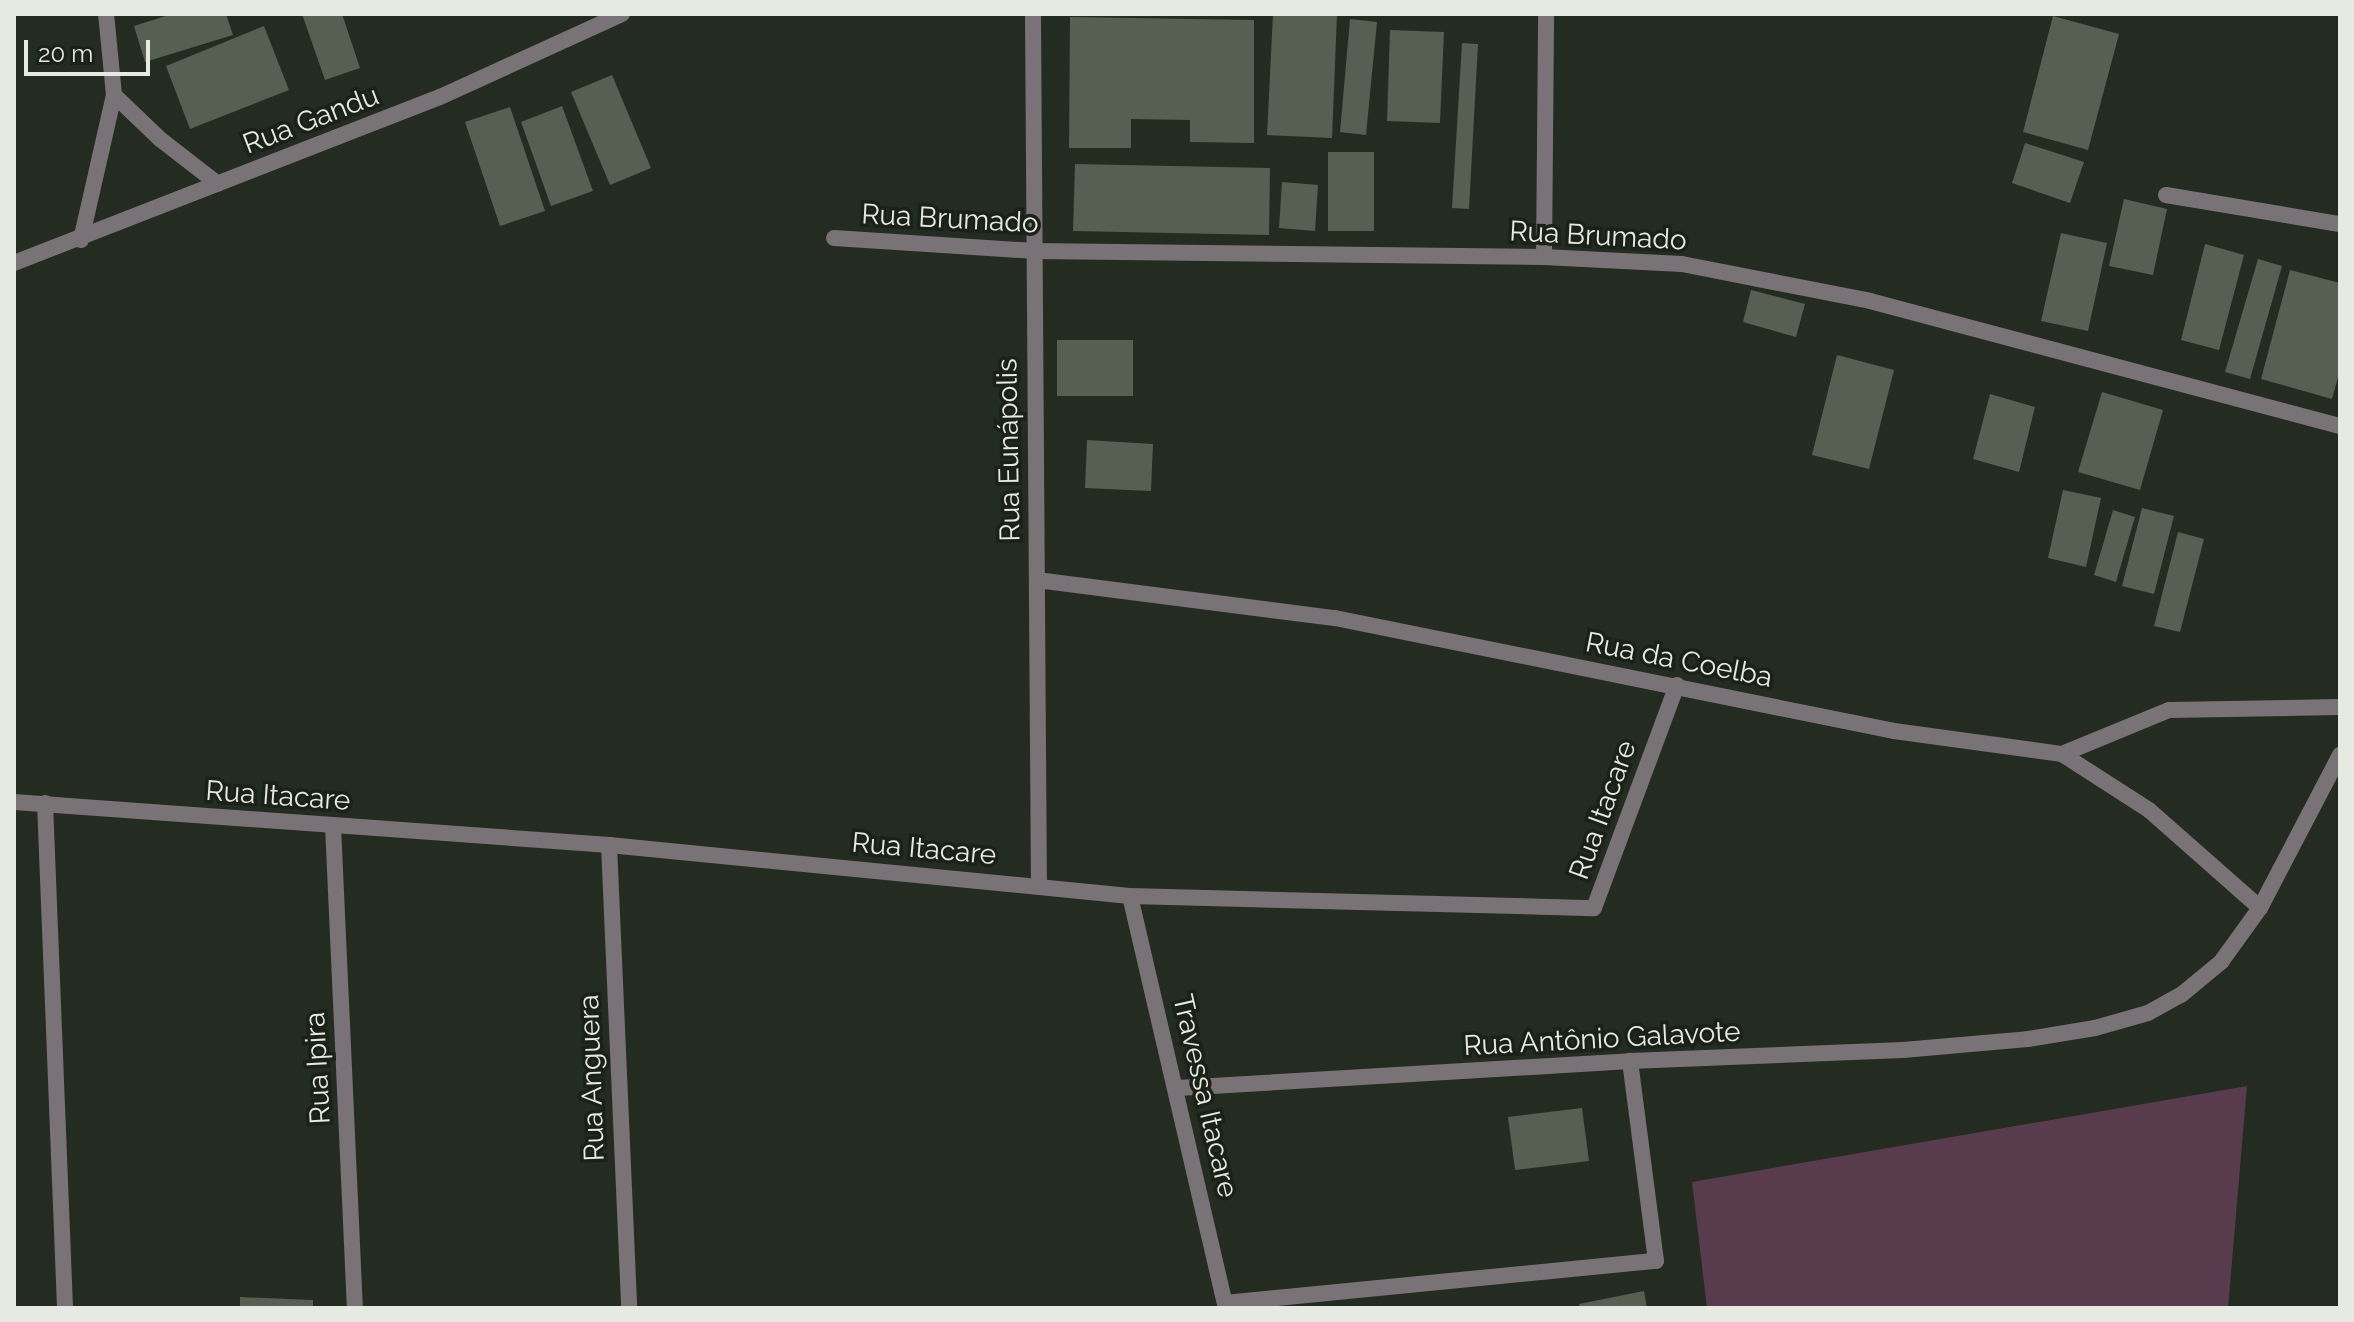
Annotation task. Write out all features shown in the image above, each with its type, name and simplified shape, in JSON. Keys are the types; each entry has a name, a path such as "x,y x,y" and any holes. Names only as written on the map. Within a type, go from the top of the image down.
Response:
{"street":[{"path":"81,240 114,95 106,14"},
{"name":"Rua Gandu","path":"14,263 81,240 440,97 622,14"},
{"name":"Rua Eunápolis","path":"1033,14 1039,886"},
{"path":"1544,257 1546,14"},
{"path":"114,95 160,139 218,184"},
{"path":"2166,195 2340,224"},
{"name":"Rua Brumado","path":"834,238 1033,251 1544,257 1682,264 1870,301 2340,426"},
{"name":"Rua da Coelba","path":"1037,580 1335,618 1894,731 2062,754 2149,810 2260,908"},
{"name":"Rua Itacare","path":"14,802 609,845 1130,896 1594,908 1677,685"},
{"path":"2062,754 2169,710 2340,707"},
{"name":"Rua Antônio Galavote","path":"1178,1088 1630,1061 1805,1056 2028,1039 2095,1028 2148,1013 2181,995 2221,962 2260,908 2340,755"},
{"path":"45,803 65,1308"},
{"name":"Rua Ipira","path":"333,826 355,1308"},
{"name":"Rua Anguera","path":"609,845 629,1308"},
{"name":"Travessa Itacare","path":"1130,896 1178,1088 1226,1306"},
{"path":"1226,1306 1656,1261 1630,1061"}],"shaded area":[{"path":"2247,1086 2228,1308 1707,1308 1692,1182"}],"building":[{"path":"172,14 226,14 233,35 145,62 134,26"},
{"path":"302,14 342,14 360,68 325,80"},
{"path":"1273,14 1337,14 1332,138 1267,135"},
{"path":"2053,16 2119,34 2088,150 2023,132"},
{"path":"1070,17 1254,20 1254,143 1190,142 1190,120 1131,119 1131,148 1069,148"},
{"path":"1350,19 1377,22 1366,135 1340,132"},
{"path":"264,26 289,90 190,129 166,66"},
{"path":"1390,30 1444,32 1440,123 1387,121"},
{"path":"1462,43 1478,44 1469,209 1452,208"},
{"path":"612,75 651,168 610,185 571,92"},
{"path":"562,106 593,191 551,206 521,122"},
{"path":"510,107 545,211 500,226 465,122"},
{"path":"2025,143 2084,162 2070,203 2012,183"},
{"path":"1328,152 1374,152 1374,231 1328,231"},
{"path":"1075,164 1270,168 1269,235 1073,231"},
{"path":"1282,182 1318,185 1315,231 1279,228"},
{"path":"2124,199 2167,209 2153,275 2109,266"},
{"path":"2061,233 2107,243 2088,331 2041,321"},
{"path":"2205,244 2244,255 2219,350 2181,340"},
{"path":"2258,259 2282,266 2250,379 2225,372"},
{"path":"2290,270 2340,283 2340,370 2332,399 2261,379"},
{"path":"1751,290 1805,304 1796,337 1743,322"},
{"path":"1057,340 1133,340 1133,396 1057,396"},
{"path":"1837,355 1894,370 1869,469 1812,455"},
{"path":"2102,392 2163,410 2140,490 2078,472"},
{"path":"1990,394 2035,407 2019,472 1973,459"},
{"path":"1087,440 1153,444 1151,491 1085,488"},
{"path":"2063,490 2101,498 2086,567 2048,558"},
{"path":"2142,508 2174,516 2154,594 2122,586"},
{"path":"2113,510 2135,517 2116,582 2094,575"},
{"path":"2178,532 2204,539 2180,632 2154,626"},
{"path":"1582,1108 1589,1161 1515,1170 1508,1117"},
{"path":"1644,1291 1647,1308 1580,1308 1579,1304"},
{"path":"240,1297 313,1300 313,1308 240,1308"}]}
